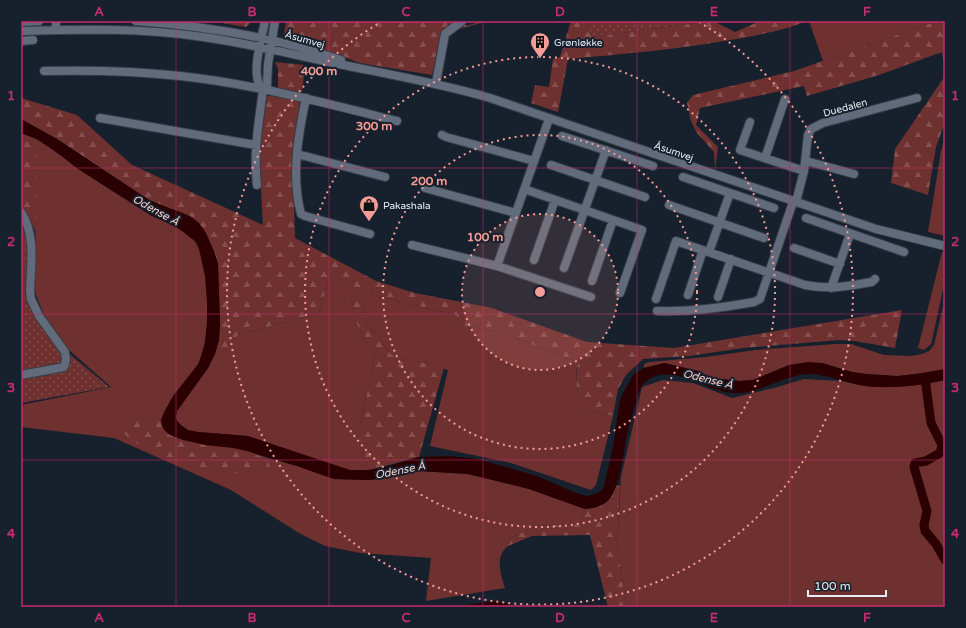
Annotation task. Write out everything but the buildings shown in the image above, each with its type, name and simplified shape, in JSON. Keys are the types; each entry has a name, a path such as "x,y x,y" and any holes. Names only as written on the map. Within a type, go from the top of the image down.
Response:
{"street":[{"path":"21,22 39,21"},
{"path":"56,21 56,30"},
{"name":"Åsumvej","path":"136,21 208,28 272,40 319,53 372,71"},
{"path":"264,90 259,86 257,71 265,21"},
{"path":"257,185 255,172 256,145 264,90 267,85 268,64 275,21"},
{"path":"436,83 445,34 462,21"},
{"name":"Åsumvej","path":"21,31 123,30 166,32 260,47 436,83 490,98 548,119 892,234 945,246"},
{"path":"21,41 33,40"},
{"path":"44,71 103,70 182,76 306,98 397,121"},
{"path":"306,98 297,154 297,184 301,214 370,234"},
{"name":"Duedalen","path":"795,202 804,172 808,136 814,126 917,98"},
{"path":"765,158 785,100"},
{"path":"100,118 256,145"},
{"path":"497,266 548,119"},
{"path":"750,122 740,150 804,172"},
{"path":"442,135 534,161"},
{"path":"562,136 653,166"},
{"path":"564,268 606,150"},
{"path":"297,154 384,177"},
{"path":"806,161 854,174"},
{"path":"551,165 645,197"},
{"path":"683,177 774,208"},
{"path":"425,188 516,213"},
{"path":"524,189 642,230 620,293"},
{"path":"688,295 730,193"},
{"path":"534,260 555,200"},
{"path":"657,311 687,311 716,308 758,300 795,202"},
{"path":"669,205 764,238"},
{"path":"21,212 30,229 31,299 39,316 65,352 66,360 64,367 21,375"},
{"path":"806,218 904,252"},
{"path":"592,281 613,220"},
{"path":"831,288 850,234"},
{"path":"656,299 676,241 805,285 831,288 872,282 875,279"},
{"path":"412,245 497,266 591,297"},
{"path":"794,248 840,264"},
{"path":"718,297 731,260"}],"green space":[{"path":"211,21 252,21 246,27"},
{"path":"286,21 461,21 467,26 481,21 488,21 441,34 432,75 360,63 284,35"},
{"path":"571,21 586,21 592,37 695,23 694,21 713,21 735,32 760,21 807,21 772,32 715,43 568,59 558,112 531,103 535,85 549,87 553,59 560,57"},
{"path":"586,21 694,21 695,23 592,37"},
{"path":"809,21 937,21 823,61"},
{"path":"937,21 945,21 945,69 942,52 879,75 807,96 804,86 700,108 696,125 718,147 715,170 714,152 697,133 691,121 687,103 693,95 794,71"},
{"path":"275,62 305,65 302,92 278,88 278,69"},
{"path":"945,76 945,122 936,147 928,195 891,183 895,149"},
{"path":"267,96 300,101 294,143 293,176 295,238 376,281 415,293 492,308 587,342 674,348 902,310 895,348 855,341 839,340 743,348 689,356 643,359 626,375 618,389 613,416 591,410 584,405 578,394 576,381 578,362 497,331 459,325 456,315 389,299 363,291 333,276 328,281 319,313 238,335 220,355 215,354 219,340 220,322 218,264 214,251 159,205 149,200 57,139 21,119 21,98 77,115 132,165 263,225 259,157"},
{"path":"21,133 36,139 36,232 25,211 21,207"},
{"path":"945,137 945,236 928,232 941,151"},
{"path":"36,139 150,215 187,233 196,243 201,253 204,266 207,297 205,343 198,363 170,402 161,420 267,458 297,466 334,479 370,480 419,471 468,474 529,489 585,509 580,524 535,526 509,539 508,546 501,555 500,560 500,571 505,588 426,601 431,558 360,553 325,546 299,533 231,490 114,438 21,427 21,405 111,387 69,350 44,315 35,292"},
{"path":"21,207 25,211 33,228 33,296 42,317 66,351 109,387 21,403"},
{"path":"945,251 945,280 931,344 924,350 918,348 942,252"},
{"path":"333,276 363,291 389,299 456,315 459,325 497,331 578,362 576,381 578,394 584,405 591,410 613,416 596,485 591,490 511,463 430,446 448,370 392,355 368,325 361,299 351,299 352,307 356,322 375,356 357,438 369,470 358,471 343,469 248,436 188,430 177,421 177,411 208,368 215,354 220,354 238,335 319,313 328,281"},
{"path":"945,298 945,369 943,370 897,376 852,372 822,363 789,365 753,380 739,381 713,378 698,371 664,363 644,368 644,364 649,362 706,357 756,350 835,344 851,344 884,355 911,356 922,354 929,351 934,345"},
{"path":"351,299 361,299 368,325 392,355 444,368 419,457 369,470 357,438 375,356 356,322"},
{"path":"804,379 841,381 874,387 909,386 945,380 945,607 627,607 617,547 621,477 642,387 663,380 693,383 732,398"},
{"path":"136,417 161,420 164,429 170,435 233,448 267,458 270,466 266,472 220,473 198,468 168,458 140,445 123,432 124,421"},
{"path":"616,485 620,486 617,547 627,607 608,607 590,535 532,536 508,546 509,539 535,526 580,524 585,509 597,507 605,503"}],"water":[{"name":"Odense Å","path":"21,119 57,139 149,200 190,216 199,223 206,233 218,264 220,322 219,340 215,354 208,368 177,411 177,421 188,430 248,436 350,470 382,468 419,457 450,456 478,459 537,476 576,493 587,496 598,493 603,489 613,447 620,399 633,375 644,368 664,363 698,371 711,378 739,381 753,380 789,365 808,362 822,363 852,372 897,376 945,369 945,380 926,384 873,387 857,385 822,375 808,374 798,375 752,391 732,393 722,391 683,377 663,375 653,377 645,382 639,391 629,427 621,470 617,485 611,497 603,504 585,509 529,489 468,474 419,471 370,480 334,479 247,451 205,445 183,440 170,435 165,431 161,420 173,396 199,363 205,343 207,302 205,276 196,242 178,228 151,215 78,169 37,139 21,133"},
{"path":"496,601 507,603 507,607 451,607"}],"waterway":[{"path":"925,378 931,423 942,445 940,453 926,461 915,463 914,467 927,511 924,525 925,531 936,544 945,560"}],"place":[{"name":"Grønløkke","path":"540,59"},
{"name":"Pakashala","path":"369,222"}]}
